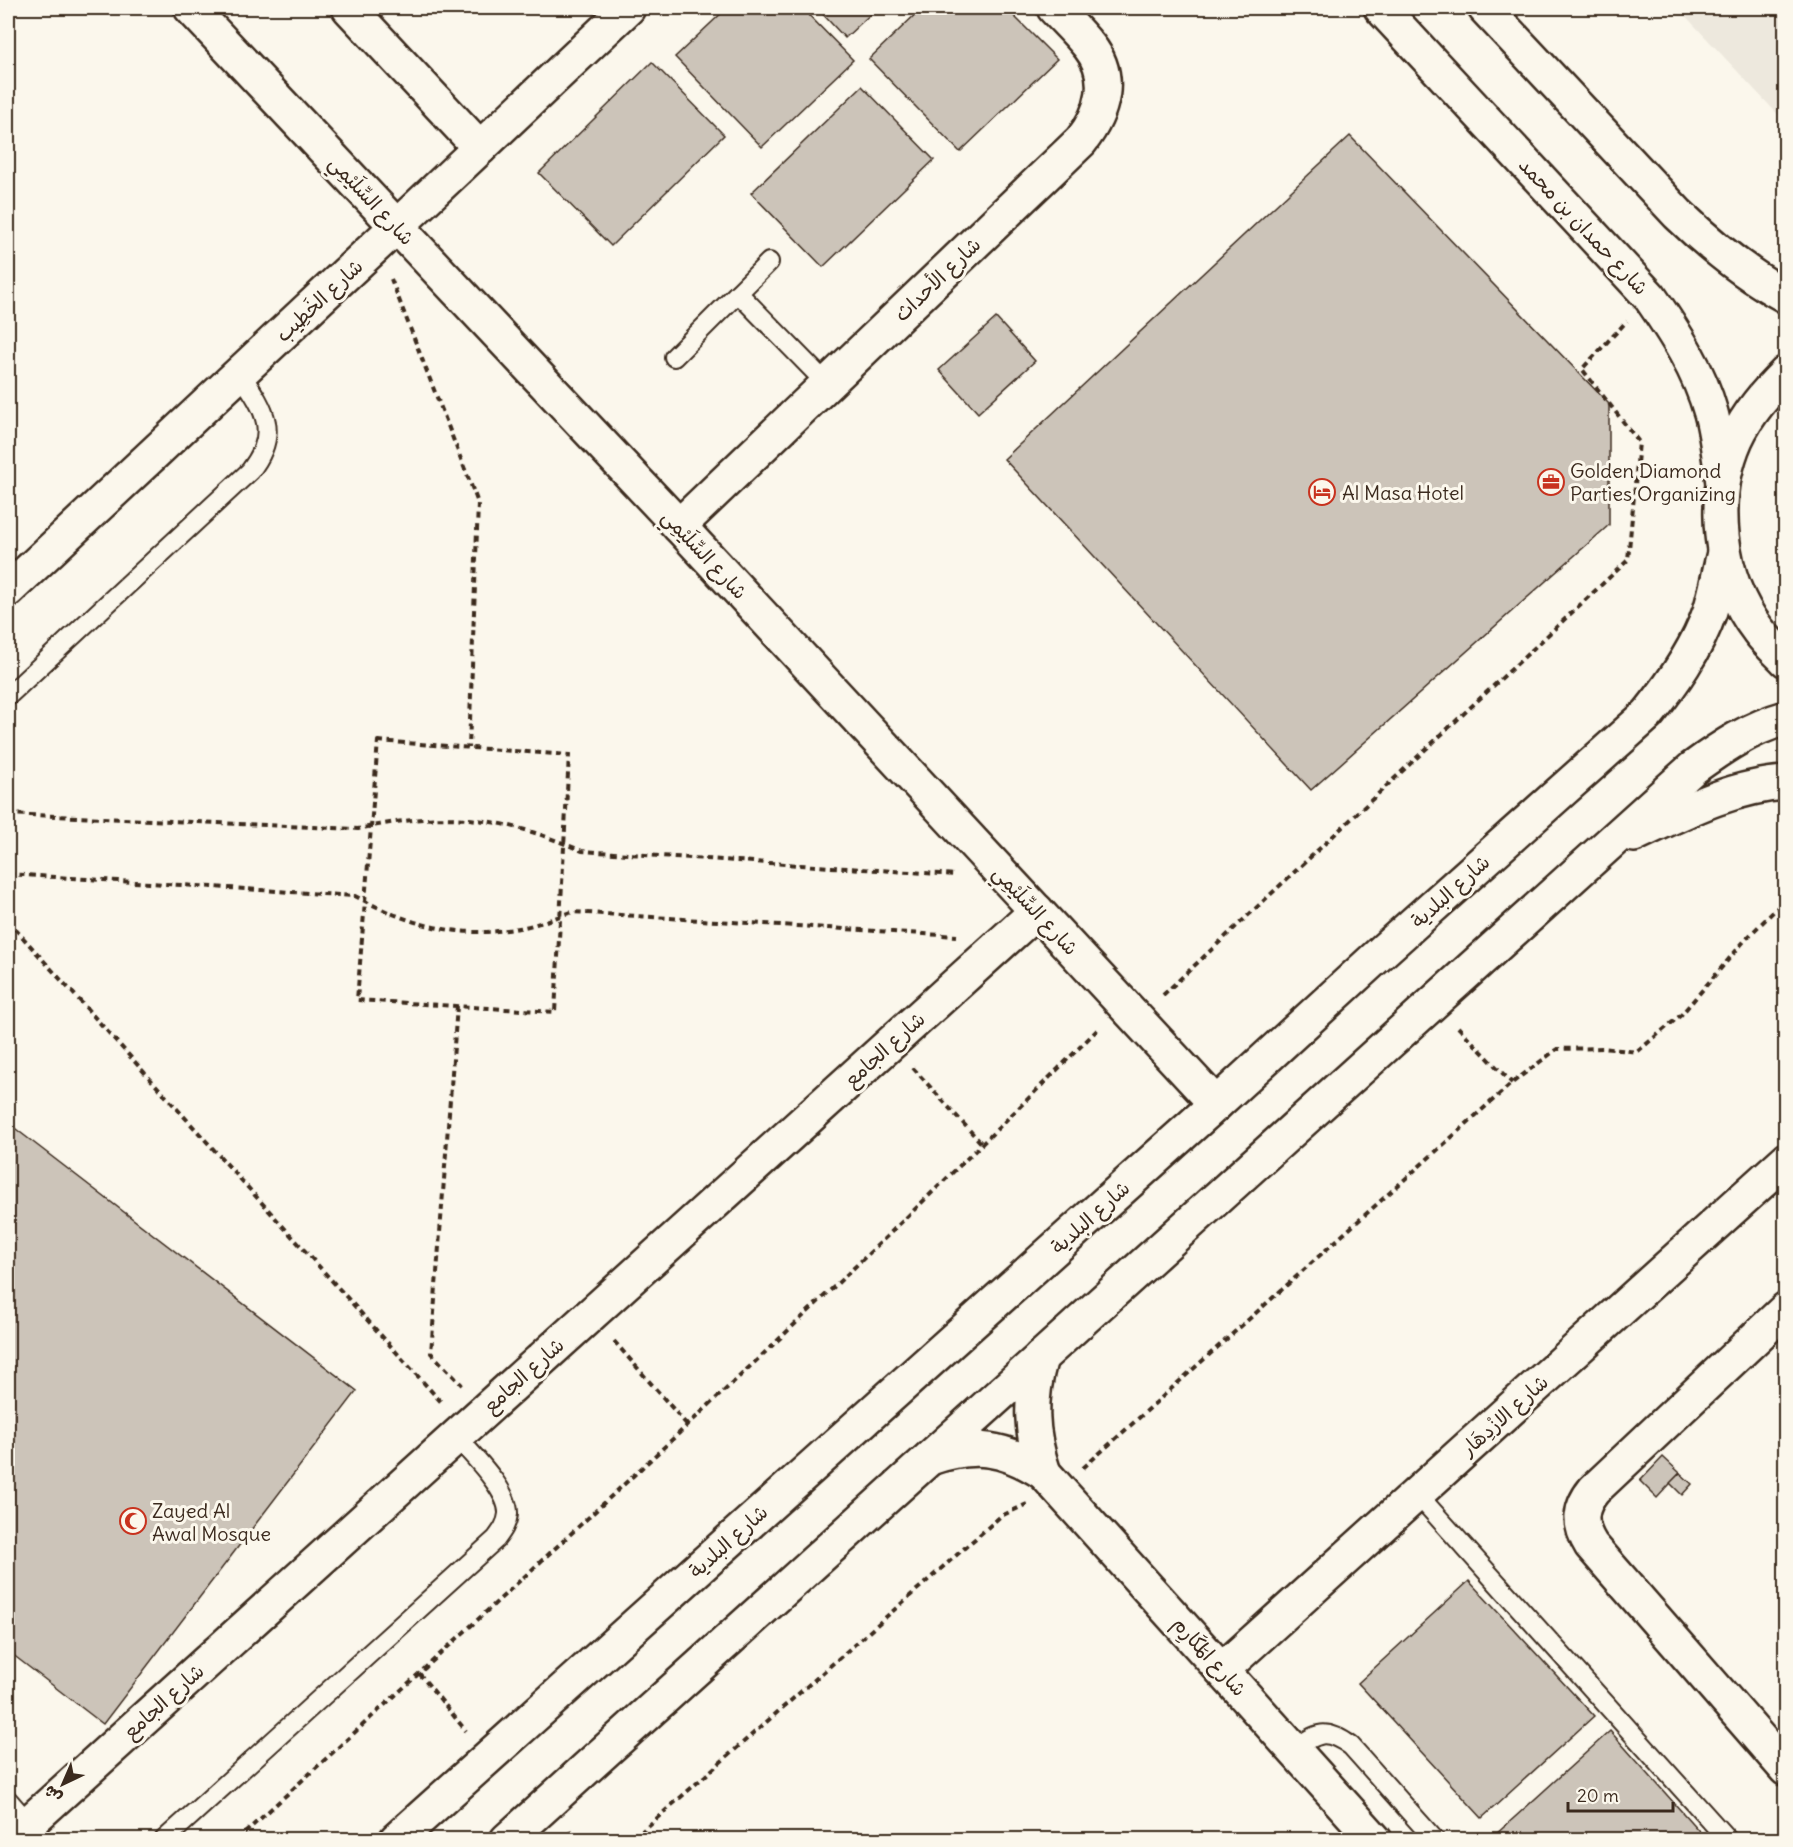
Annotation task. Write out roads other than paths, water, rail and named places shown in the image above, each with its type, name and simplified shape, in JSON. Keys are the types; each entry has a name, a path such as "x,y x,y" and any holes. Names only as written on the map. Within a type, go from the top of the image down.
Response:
{"street":[{"name":"شارع السِّلَيْمِي","path":"191,8 680,526 1216,1104"},
{"path":"349,8 480,148"},
{"name":"شارع الخَطِيب","path":"8,590 628,8"},
{"name":"شارع الأحداث","path":"680,526 1081,141 1094,125 1101,106 1103,86 1100,66 1091,47 1054,8"},
{"name":"شارع حمدان بن محمد","path":"1381,8 1650,297 1673,329 1697,374 1711,414 1723,482"},
{"path":"1485,8 1678,214 1712,247 1758,281 1785,296"},
{"path":"1785,373 1759,400 1736,439 1723,482 1720,517 1724,553 1737,593 1757,629 1785,660"},
{"name":"شارع البلدية","path":"396,1839 1648,714 1672,683 1695,645 1709,612 1724,553"},
{"path":"507,1839 1693,768 1729,742 1766,724 1785,718"},
{"path":"1602,850 1704,803 1741,791 1785,783"},
{"name":"شارع الجامع","path":"22,1825 1037,911"},
{"name":"شارع الازْدِهَار","path":"1222,1670 1785,1160"},
{"path":"1785,1309 1594,1490 1586,1499 1581,1522 1591,1545 1785,1769"},
{"name":"شارع المَكَارِم","path":"1041,1357 1035,1380 1032,1411 1037,1450 1052,1481"},
{"name":"شارع المَكَارِم","path":"930,1458 952,1450 985,1449 1001,1452 1024,1460 1052,1481 1375,1839"}],"lane":[{"path":"674,357 769,262"},
{"path":"738,293 827,384"},
{"path":"8,696 250,471 259,460 266,442 266,420 261,405 240,373"},
{"path":"164,1839 500,1534 508,1514 506,1500 469,1424"},
{"path":"1417,1494 1728,1839"},
{"path":"1294,1750 1318,1734 1330,1734 1341,1738 1351,1746 1436,1839"}],"place":[{"name":"Golden Diamond Parties Organizing","path":"1551,482"},
{"name":"Al Masa Hotel","path":"1322,492"},
{"name":"Zayed Al Awal Mosque","path":"133,1521"}]}
